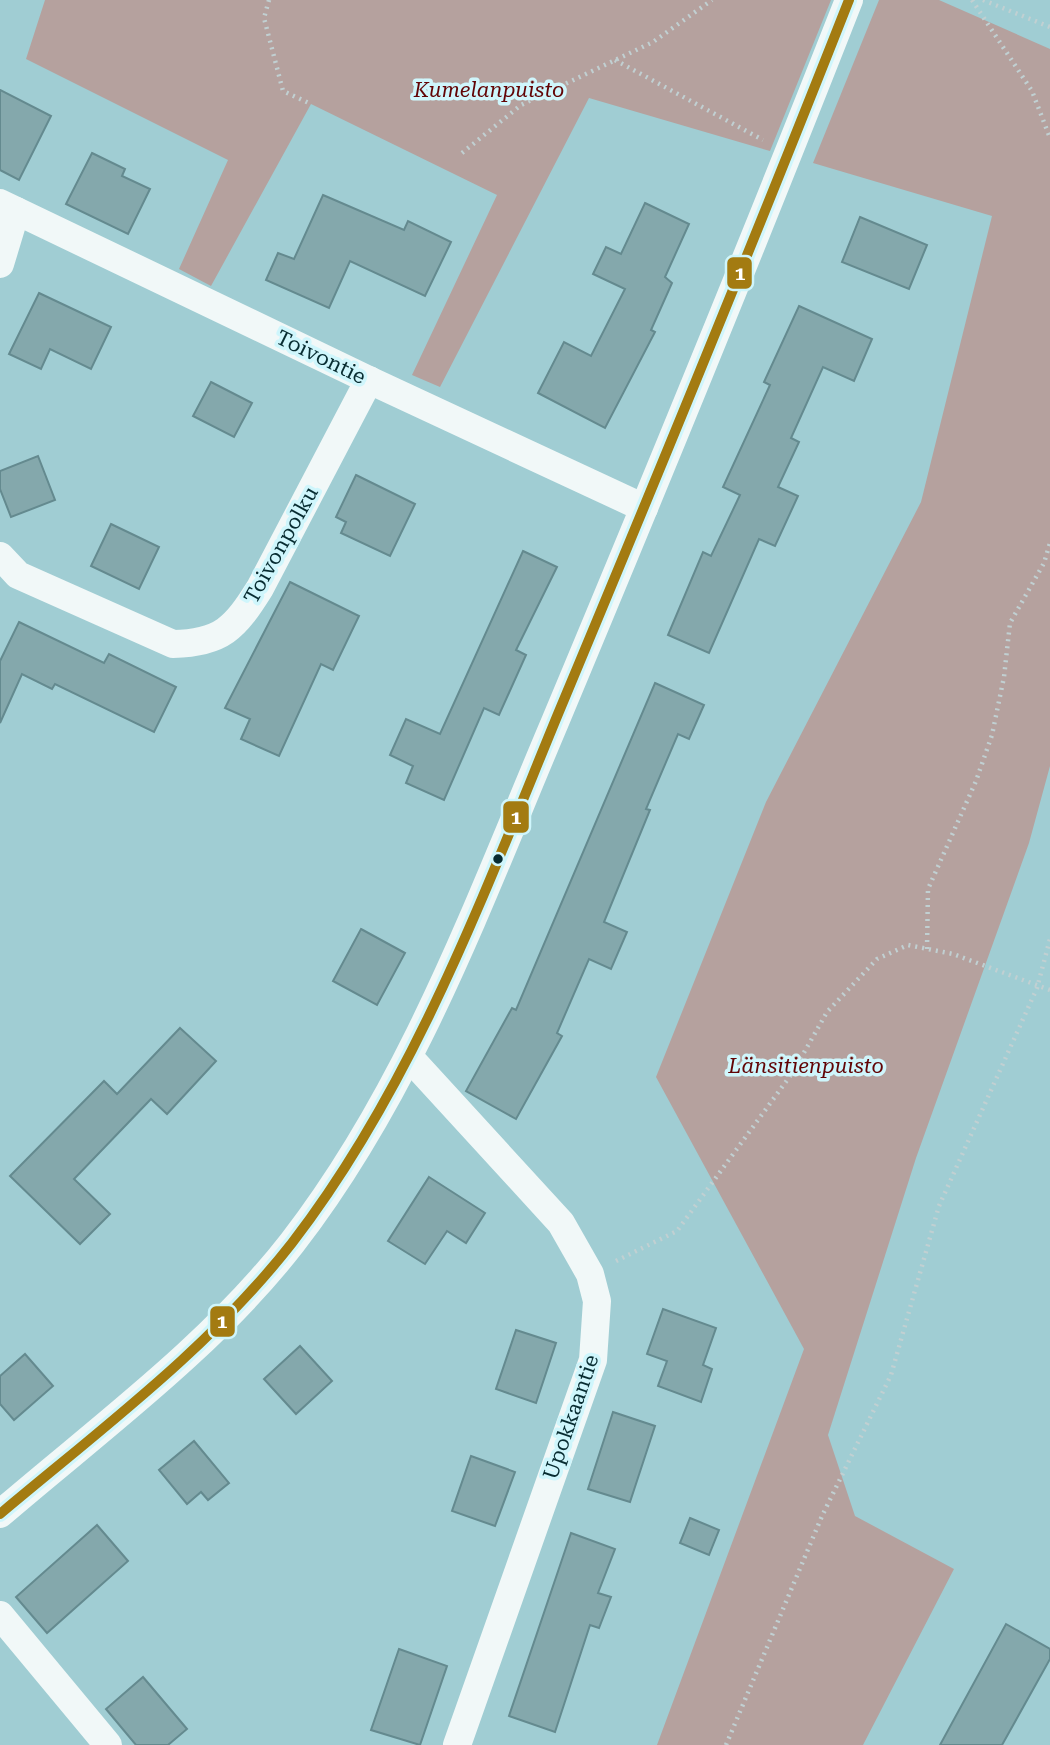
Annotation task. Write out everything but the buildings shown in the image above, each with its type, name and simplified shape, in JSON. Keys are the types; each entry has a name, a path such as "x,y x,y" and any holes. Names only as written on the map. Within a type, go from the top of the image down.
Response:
{"street":[{"path":"0,1514 198,1344 253,1289 293,1242 341,1172 409,1057 452,968 645,508 849,0"},
{"path":"0,264 8,207"},
{"name":"Toivontie","path":"8,207 369,380 645,508"},
{"name":"Toivonpolku","path":"0,556 18,575 173,644 199,643 224,634 244,614 260,588 369,380"},
{"name":"Upokkaantie","path":"409,1057 561,1223 590,1274 597,1301 593,1360 457,1745"},
{"path":"0,1615 108,1745"}],"path":[{"path":"269,0 264,18 282,91 311,104"},
{"path":"461,153 521,105 653,42 712,0"},
{"path":"972,0 1032,91 1050,138"},
{"path":"983,0 1050,27"},
{"path":"615,60 788,154"},
{"path":"927,949 928,889 976,781 992,735 1004,677 1010,623 1044,563 1050,543"},
{"path":"726,1745 822,1516 891,1375 939,1206 1037,988 1050,939"},
{"path":"590,1274 677,1231 793,1072 827,1012 877,959 908,945 953,954 1037,988 1050,990"}],"green space":[{"name":"Kumelanpuisto","path":"45,0 831,0 770,151 589,98 440,387 412,375 497,195 311,104 211,286 179,269 228,160 26,59"},
{"name":"Länsitienpuisto","path":"879,0 939,0 1050,49 1050,766 1029,843 916,1158 828,1435 855,1516 954,1569 863,1745 657,1745 804,1349 656,1077 766,802 921,502 992,216 813,163"}],"transit line":[{"name":"1","path":"0,1514 115,1419 226,1318 292,1243 335,1183 374,1120 410,1055 473,920 705,358 849,0"}]}
